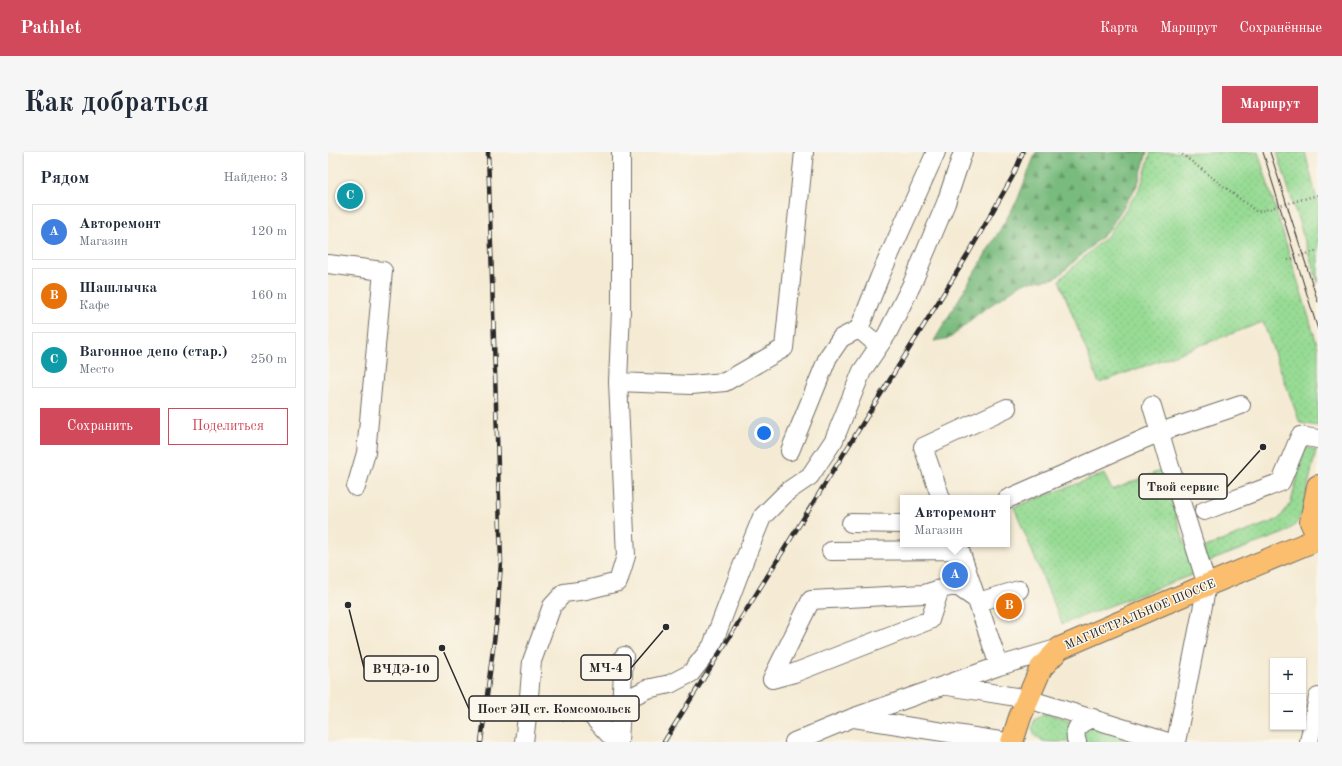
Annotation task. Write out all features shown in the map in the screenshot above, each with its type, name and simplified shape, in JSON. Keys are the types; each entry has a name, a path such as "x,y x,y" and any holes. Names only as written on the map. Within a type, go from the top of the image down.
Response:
{"main road":[{"name":"МАГИСТРАЛЬНОЕ ШОССЕ","path":"1012,742 1020,718 1041,668 1060,648 1207,584 1318,538 1311,522 1318,486"}],"street":[{"path":"524,742 532,661 552,606 564,593 586,590 618,582 626,556 618,382 621,310 621,152"},
{"path":"618,382 691,385 724,382 784,348 804,152"},
{"path":"790,450 828,357 841,338 859,329 880,276 936,152"},
{"path":"620,702 647,690 670,684 691,673 712,646 744,560 762,517 788,491 810,476 834,440 862,371 887,334 912,284 946,203 963,152"},
{"path":"328,264 383,271 366,453 356,487"},
{"path":"859,329 879,346"},
{"path":"1010,498 1160,432 1241,405"},
{"path":"1152,406 1207,584 1176,742"},
{"path":"940,495 923,447 1007,408"},
{"path":"1204,511 1281,482 1300,436 1318,439"},
{"path":"851,523 900,524"},
{"path":"831,550 959,547 999,666"},
{"path":"940,589 930,620 794,673 772,679 811,600 924,594 940,589 957,586 978,601"},
{"path":"978,601 1019,590"},
{"path":"794,742 832,734 852,718 999,666 1060,648"},
{"path":"617,742 624,656"},
{"path":"946,686 1028,698 1168,742"},
{"path":"1309,742 1318,697"},
{"path":"528,708 584,712 591,715 617,742"},
{"path":"852,718 1006,742"},
{"path":"1077,742 1077,729 1082,722 1093,718"}],"path":[{"path":"1179,152 1257,212 1318,195"},
{"path":"1288,260 1318,250"}],"green space":[{"path":"1036,152 1147,152 1138,184 1108,231 1056,278 1023,283 979,313 950,338 934,341 1017,201"},
{"path":"1151,152 1258,152 1318,347 1318,426 1300,423 1263,322 1099,383 1059,280 1109,234 1141,186"},
{"path":"1277,152 1305,152 1318,204 1318,283"},
{"path":"1305,447 1316,450 1302,513 1295,525 1284,533 1207,562 1203,548 1279,519 1291,502"},
{"path":"1162,470 1194,574 1062,624 1014,507 1104,474 1112,490"},
{"path":"1043,714 1048,714 1149,742 1043,741 1035,736 1032,727 1035,719"}],"tram line":[{"path":"1263,152 1318,330"},
{"path":"1270,152 1318,302"}],"railway":[{"path":"481,742 497,618 501,562 488,152"},
{"path":"664,742 967,256 1013,176 1023,152"}],"place":[{"name":"Вагонное депо (стар.)","path":"350,196"},
{"name":"Твой сервис","path":"1263,447"},
{"name":"Авторемонт","path":"955,575"},
{"name":"ВЧДЭ-10","path":"348,605"},
{"name":"Шашлычка","path":"1009,606"},
{"name":"МЧ-4","path":"666,627"},
{"name":"Пост ЭЦ ст. Комсомольск","path":"442,648"}]}
